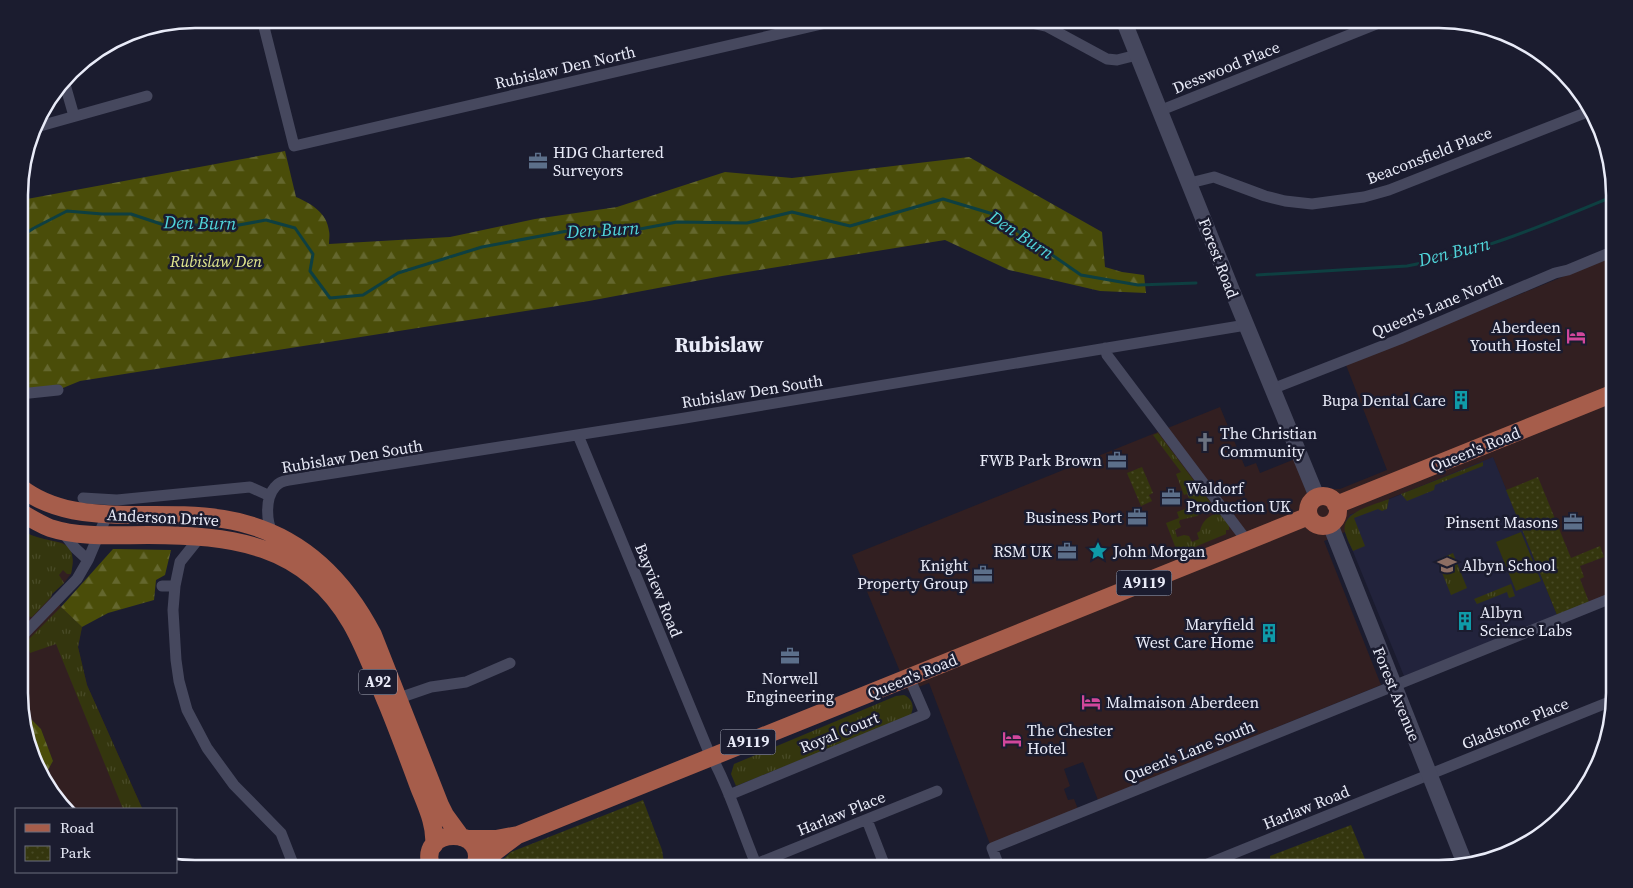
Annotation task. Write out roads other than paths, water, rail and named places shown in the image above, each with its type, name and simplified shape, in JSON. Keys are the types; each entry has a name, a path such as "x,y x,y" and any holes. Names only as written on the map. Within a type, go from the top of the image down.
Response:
{"main road":[{"name":"Queen's Road","path":"1336,505 1605,397"},
{"name":"Anderson Drive","path":"28,491 45,501 71,510 107,515 215,518 238,522 272,534 300,549 317,562 352,598 373,635 440,805 445,815 464,838"},
{"path":"1317,497 1330,498 1336,505 1336,518 1330,524 1318,525 1309,516 1309,505 1317,497"},
{"name":"Anderson Drive","path":"28,504 45,512 82,524 99,535"},
{"name":"Anderson Drive","path":"28,516 48,527 62,531 99,535 200,537 247,544 291,560 310,575 334,597 360,640 400,734 434,828 429,860"},
{"name":"Queen's Road","path":"464,838 496,839 516,836 1309,516"},
{"name":"A92","path":"430,860 446,836 464,838 474,848 476,860"},
{"name":"Queen's Road","path":"485,860 516,836"}],"street":[{"name":"Rubislaw Den North","path":"264,28 294,146 804,28"},
{"path":"1050,28 1107,59 1117,60 1137,55"},
{"name":"Forest Road","path":"1126,28 1317,497"},
{"name":"Desswood Place","path":"1159,111 1366,28"},
{"path":"66,88 74,116"},
{"path":"43,125 148,96"},
{"name":"Beaconsfield Place","path":"1190,183 1214,177 1265,196 1284,201 1312,204 1364,197 1388,190 1584,113"},
{"name":"Queen's Lane North","path":"1272,389 1400,339 1555,273 1568,270 1605,255"},
{"name":"Rubislaw Den South","path":"272,534 268,525 268,517 272,489 289,480 426,460 1246,325"},
{"path":"1105,348 1107,355 1247,541"},
{"path":"28,393 58,390"},
{"name":"Bayview Road","path":"578,435 755,860"},
{"name":"Rubislaw Den South","path":"83,498 117,500 250,487 270,496"},
{"path":"28,630 76,579 88,560 107,515"},
{"name":"Forest Avenue","path":"1330,524 1393,687 1463,858"},
{"path":"62,531 75,548 88,560"},
{"path":"200,537 180,562 173,610 176,660 179,681 187,710 207,748 234,785 281,832 292,860"},
{"path":"162,586 175,586"},
{"name":"Queen's Lane South","path":"997,860 992,848 1605,601"},
{"path":"399,698 431,687 466,682 510,663"},
{"name":"Royal Court","path":"729,795 925,714 909,677"},
{"name":"Gladstone Place","path":"1429,775 1605,704"},
{"name":"Harlaw Road","path":"1217,860 1429,775"},
{"name":"Harlaw Place","path":"771,860 937,791"},
{"path":"867,820 883,860"}],"waterway":[{"name":"Den Burn","path":"28,232 67,211 131,214 164,225 239,225 266,220 295,228 313,254 310,271 330,298 363,295 398,273 482,247 578,229 640,229 677,222 747,223 792,212 850,226 943,199 993,214 1081,275 1138,285 1196,283"},
{"name":"Den Burn","path":"1257,275 1407,266 1486,246 1605,200"}],"place":[{"name":"HDG Chartered Surveyors","path":"538,161"},
{"name":"Aberdeen Youth Hostel","path":"1576,336"},
{"name":"Bupa Dental Care","path":"1461,400"},
{"name":"The Christian Community","path":"1205,442"},
{"name":"FWB Park Brown","path":"1117,460"},
{"name":"Waldorf Production UK","path":"1171,497"},
{"name":"Business Port","path":"1137,517"},
{"name":"Pinsent Masons","path":"1573,522"},
{"name":"RSM UK","path":"1067,551"},
{"name":"John Morgan","path":"1098,551"},
{"name":"Albyn School","path":"1447,565"},
{"name":"Knight Property Group","path":"983,574"},
{"name":"Albyn Science Labs","path":"1465,621"},
{"name":"Maryfield West Care Home","path":"1269,633"},
{"name":"Norwell Engineering","path":"790,656"},
{"name":"Malmaison Aberdeen","path":"1091,702"},
{"name":"The Chester Hotel","path":"1012,739"}],"district":[{"name":"Rubislaw","path":"719,345"}],"park label":[{"name":"Rubislaw Den","path":"216,261"}]}
